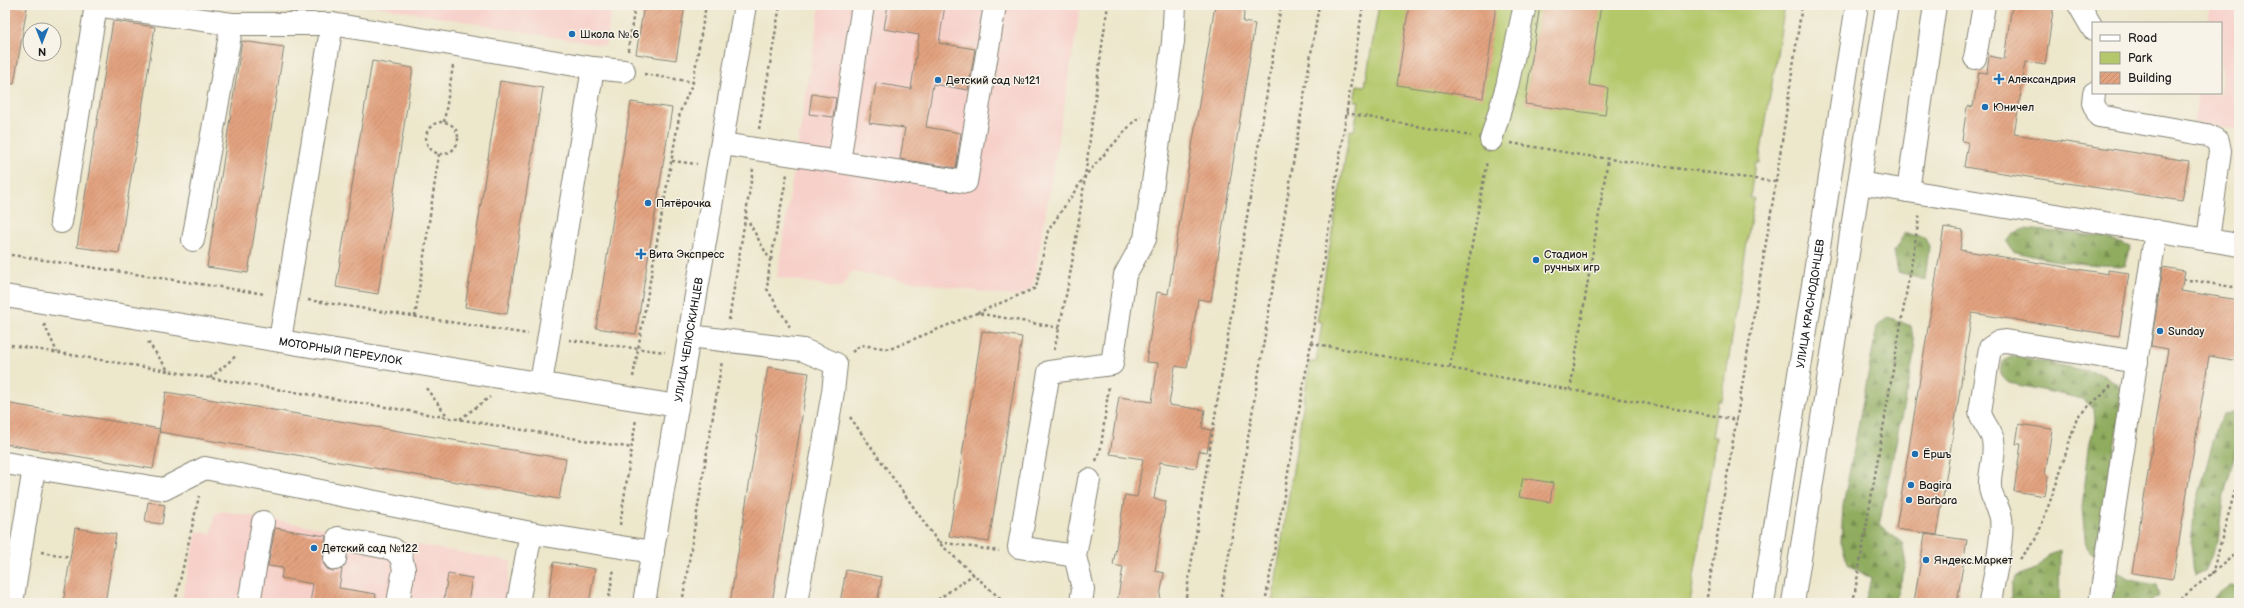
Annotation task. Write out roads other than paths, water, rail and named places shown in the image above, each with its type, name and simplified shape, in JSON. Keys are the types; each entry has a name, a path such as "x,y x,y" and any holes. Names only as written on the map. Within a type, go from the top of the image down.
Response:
{"street":[{"path":"61,222 96,5 198,12 232,24 332,24 456,46 593,68 624,71"},
{"name":"УЛИЦА ЧЕЛЮСКИНЦЕВ","path":"644,603 723,144 745,5"},
{"path":"839,162 863,5"},
{"path":"723,144 966,182 995,5"},
{"path":"1075,556 1018,547 1049,372 1112,364 1125,275 1145,239 1173,42 1175,5"},
{"path":"1491,140 1507,86 1525,5"},
{"name":"УЛИЦА КРАСНОДОНЦЕВ","path":"1763,603 1857,5"},
{"path":"1793,603 1887,5"},
{"path":"1916,192 1935,5"},
{"path":"1975,58 1984,5"},
{"path":"2079,5 2092,27"},
{"path":"193,240 232,24"},
{"path":"280,340 332,24"},
{"path":"541,383 593,68"},
{"path":"2094,94 2093,103 2099,116 2207,135 2218,141 2220,151 2208,240"},
{"path":"1859,183 2239,245"},
{"path":"2100,603 2156,231"},
{"name":"МОТОРНЫЙ ПЕРЕУЛОК","path":"5,296 677,406"},
{"path":"689,345 726,339 803,350 836,364 833,392 796,603"},
{"path":"1990,603 2001,530 2001,516 1991,497 1990,485 1994,453 1992,439 1981,420 1980,412 1990,348 1998,342 2005,341 2137,362"},
{"path":"5,463 164,490 205,468 531,533 653,552"},
{"path":"12,603 34,468"},
{"path":"1081,603 1083,589 1075,556 1089,480"},
{"path":"249,603 263,522"},
{"path":"518,603 531,533"},
{"path":"335,559 338,538 393,549 401,557 404,569 398,603"}],"place":[{"name":"Школа № 6","path":"572,34"},
{"name":"Александрия","path":"1999,79"},
{"name":"Детский сад №121","path":"938,80"},
{"name":"Юничел","path":"1985,107"},
{"name":"Пятёрочка","path":"648,203"},
{"name":"Вита Экспресс","path":"641,254"},
{"name":"Стадион ручных игр","path":"1536,260"},
{"name":"Sunday","path":"2160,331"},
{"name":"Ёршъ","path":"1915,454"},
{"name":"Bagira","path":"1911,485"},
{"name":"Barbara","path":"1909,500"},
{"name":"Детский сад №122","path":"314,548"},
{"name":"Яндекс.Маркет","path":"1926,560"}]}
